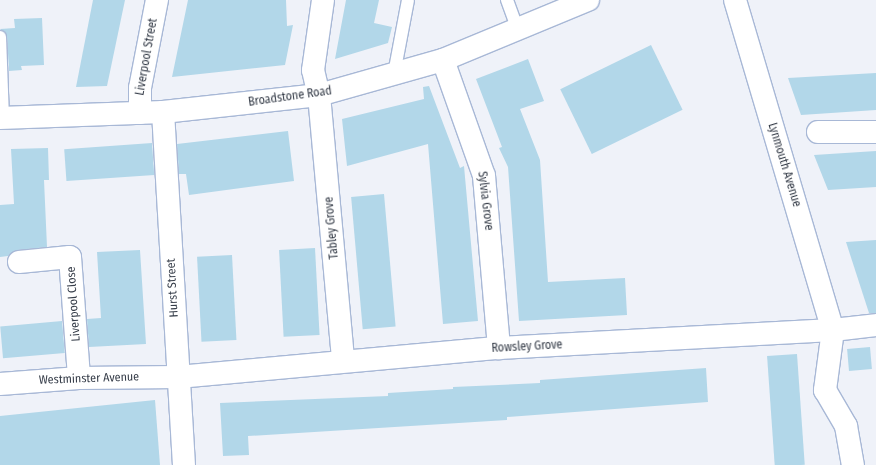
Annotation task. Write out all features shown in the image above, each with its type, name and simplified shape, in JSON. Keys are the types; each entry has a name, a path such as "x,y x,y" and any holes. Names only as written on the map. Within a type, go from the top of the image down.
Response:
{"street":[{"name":"Liverpool Street","path":"140,113 140,88 157,0"},
{"name":"Tabley Grove","path":"323,0 313,58 319,95 343,361"},
{"name":"Broadstone Road","path":"2,118 163,112 319,95 443,60 588,0"},
{"name":"Lynmouth Avenue","path":"734,0 833,330"},
{"name":"Sylvia Grove","path":"443,60 484,176 499,348"},
{"name":"Hurst Street","path":"163,112 184,465"},
{"path":"818,132 876,132"},
{"name":"Liverpool Close","path":"19,262 70,257 79,378"},
{"name":"Rowsley Grove","path":"178,377 499,348 833,330 876,325"},
{"path":"833,330 825,390 846,426 853,465"},
{"name":"Westminster Avenue","path":"0,384 79,378 178,377"}],"lane":[{"path":"394,74 408,0"},
{"path":"507,0 518,30"},
{"path":"0,37 2,118"}],"building":[{"path":"93,0 125,0 107,86 76,87"},
{"path":"188,0 286,0 287,26 293,25 285,65 172,77"},
{"path":"346,0 379,0 374,23 392,27 388,43 335,59"},
{"path":"42,18 44,65 21,66 22,70 9,71 7,36 0,29 15,28 14,19"},
{"path":"651,45 683,110 592,154 560,89"},
{"path":"528,59 544,101 520,109 540,160 548,282 625,278 627,315 519,321 508,167 499,148 502,147 476,79"},
{"path":"876,73 876,110 801,115 788,78"},
{"path":"429,86 460,168 464,166 478,321 443,324 428,144 347,166 342,119 424,99 423,87"},
{"path":"288,131 294,181 189,195 186,174 179,174 177,144"},
{"path":"152,143 154,175 66,181 64,149"},
{"path":"48,148 49,180 44,180 47,247 18,250 8,256 0,257 0,205 14,204 11,149"},
{"path":"876,151 876,187 828,190 814,155"},
{"path":"384,194 396,326 363,329 351,197"},
{"path":"876,240 876,313 869,313 846,242"},
{"path":"315,248 320,335 284,337 279,250"},
{"path":"140,250 146,344 89,347 87,319 101,318 97,252"},
{"path":"232,255 236,340 201,342 197,257"},
{"path":"62,321 65,353 3,358 0,326"},
{"path":"870,347 872,369 849,371 847,349"},
{"path":"797,354 805,465 775,465 767,356"},
{"path":"706,368 708,402 507,417 507,420 248,436 249,455 223,456 220,403 388,396 388,393 453,389 453,387 540,383 540,380"},
{"path":"155,400 160,465 0,465 0,416"}]}
